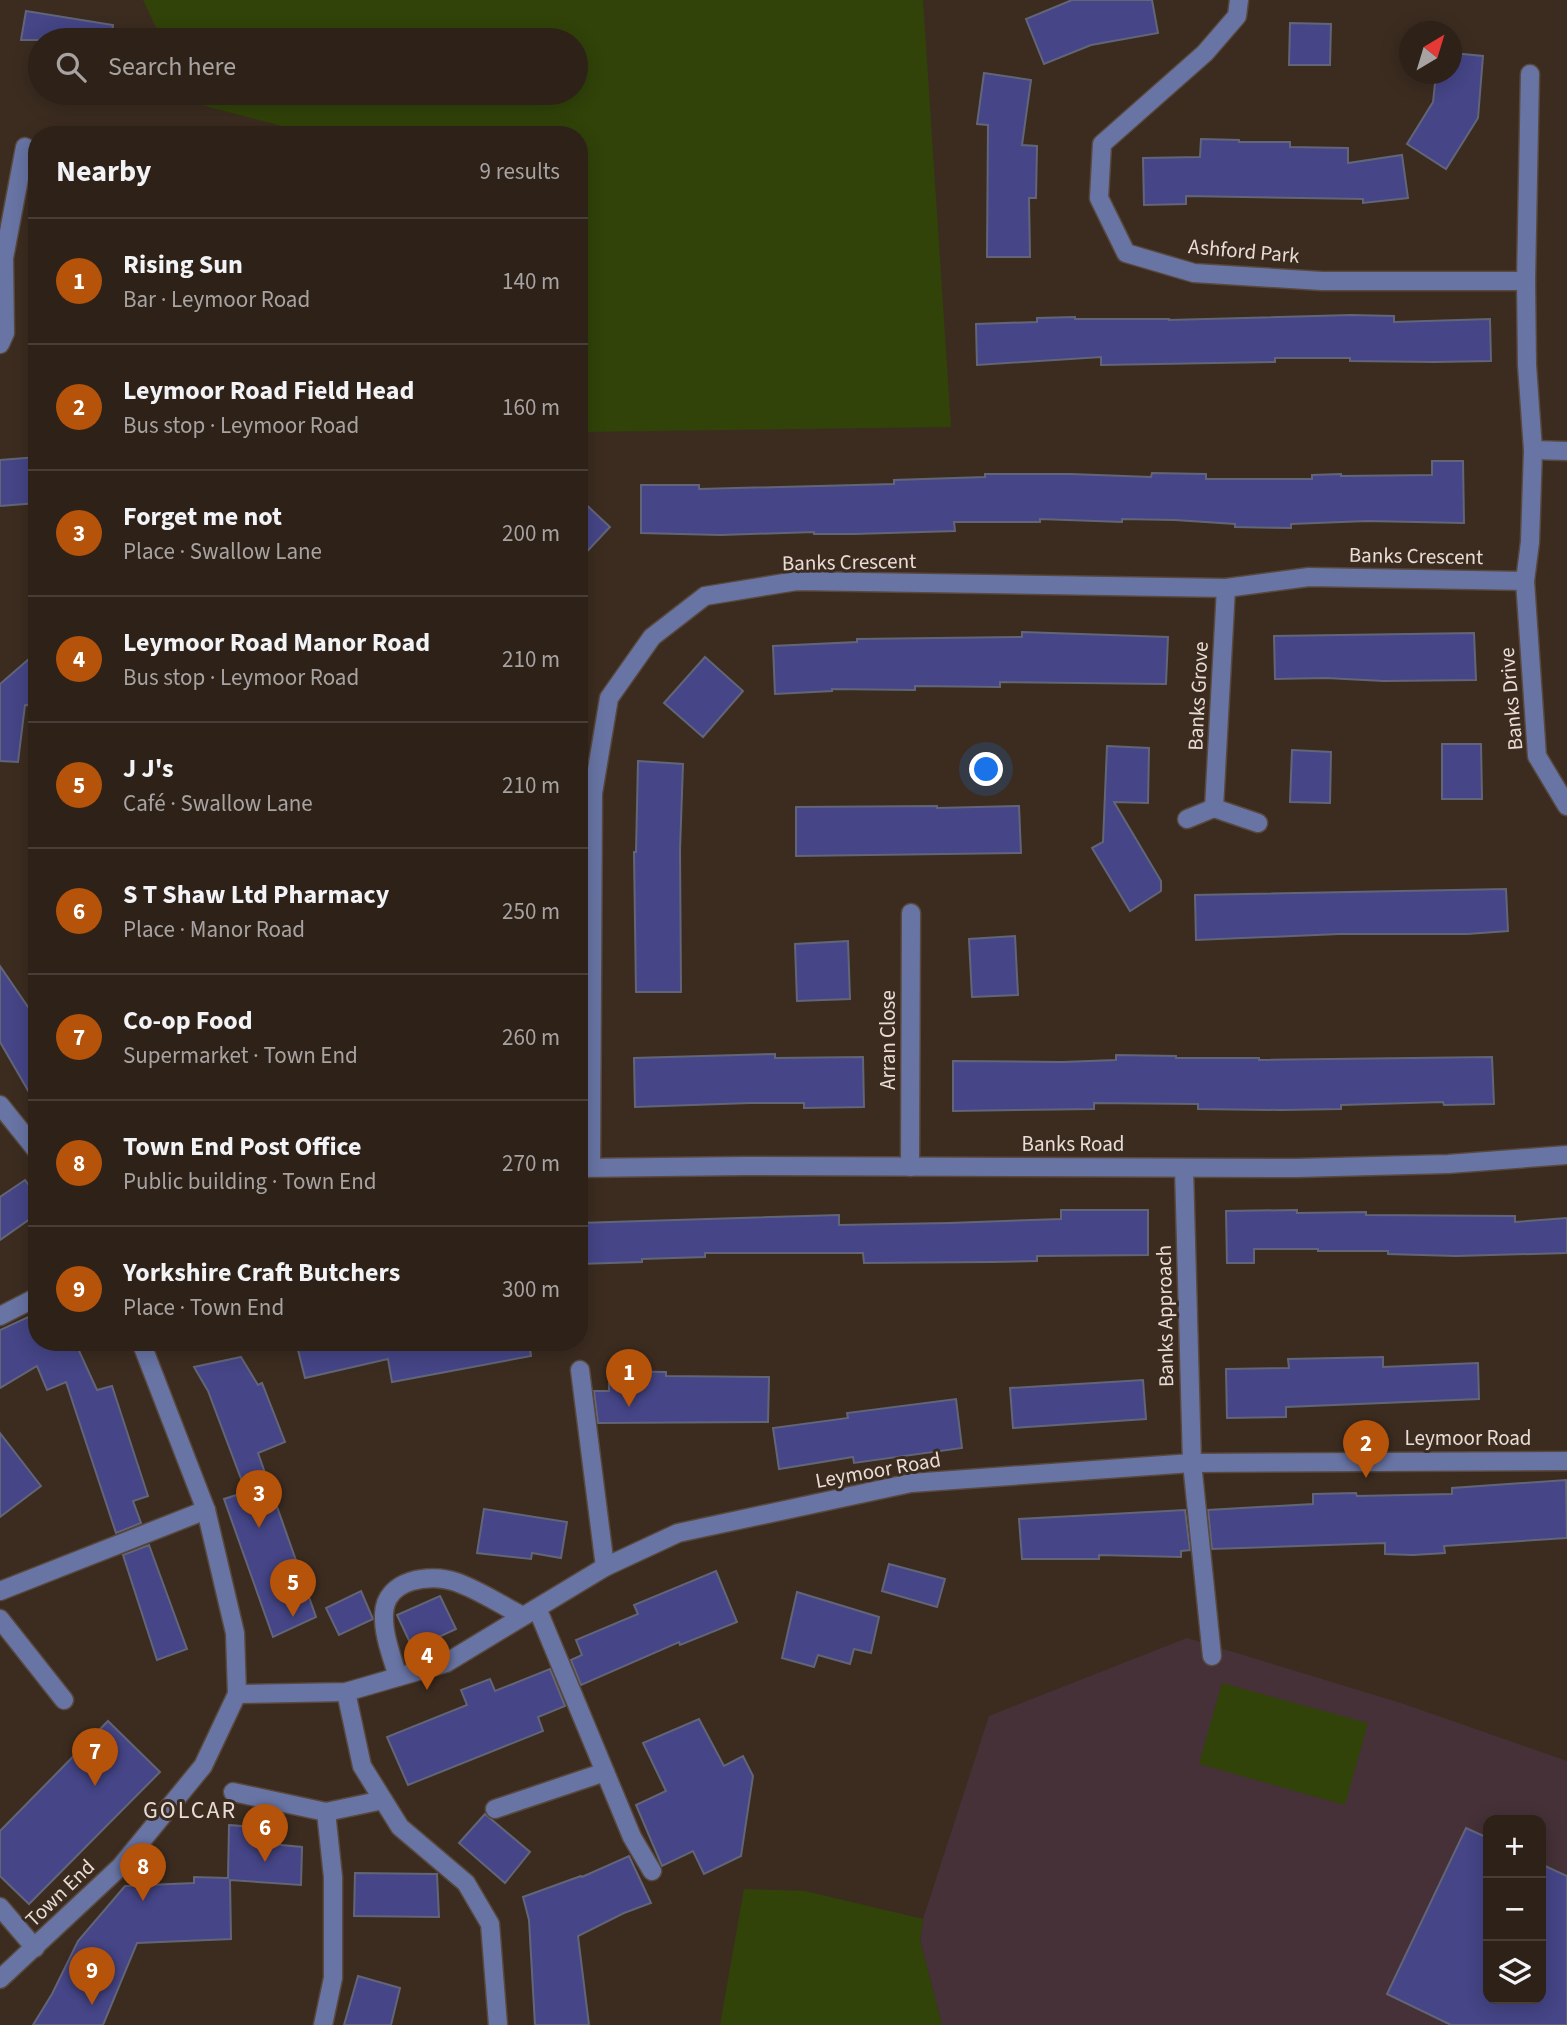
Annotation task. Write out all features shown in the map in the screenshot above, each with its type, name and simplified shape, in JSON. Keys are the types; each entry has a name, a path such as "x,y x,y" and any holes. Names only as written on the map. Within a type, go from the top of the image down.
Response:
{"street":[{"name":"Ashford Park","path":"1239,0 1237,16 1206,53 1102,144 1099,198 1126,253 1194,273 1322,281 1526,281"},
{"path":"1525,580 1530,542 1533,450 1527,365 1526,281 1530,74"},
{"path":"0,344 5,333 2,259 25,147"},
{"path":"1533,450 1567,452"},
{"name":"Banks Crescent","path":"588,1027 593,793 609,698 652,638 705,596 797,581 1226,588 1309,578 1525,580"},
{"name":"Banks Drive","path":"1525,580 1537,756 1567,806"},
{"name":"Banks Grove","path":"1214,808 1226,588"},
{"path":"1187,819 1214,808 1258,824"},
{"name":"Arran Close","path":"910,1167 911,914"},
{"path":"0,1105 28,1141"},
{"name":"Banks Road","path":"588,1168 1184,1168 1448,1164 1567,1155"},
{"name":"Banks Approach","path":"1184,1168 1192,1463 1212,1657"},
{"path":"0,1316 28,1302"},
{"path":"144,1351 206,1510 234,1633 237,1694"},
{"path":"580,1370 604,1567"},
{"name":"Leymoor Road","path":"237,1694 346,1692 446,1663 604,1567 678,1533 911,1483 1192,1463 1567,1461"},
{"path":"0,1591 206,1510"},
{"path":"398,1677 387,1642 384,1612 390,1596 404,1584 420,1577 435,1577 456,1582 530,1612 605,1772 632,1837 652,1871"},
{"path":"0,1619 64,1700"},
{"path":"346,1692 362,1766 383,1800 400,1827 466,1883 490,1924 498,2025"},
{"name":"Town End","path":"0,1979 121,1866 203,1766 237,1694"},
{"path":"495,1809 605,1772"},
{"path":"233,1792 326,1812 383,1800"},
{"path":"323,2025 333,1978 333,1877 326,1812"},
{"path":"0,1907 34,1948"}],"shaded area":[{"path":"1187,1638 1401,1703 1567,1761 1567,2025 942,2025 920,1940 923,1919 989,1716"}],"green space":[{"path":"143,0 923,0 951,427 588,432 588,126 282,126 201,105 588,105 588,28 156,28"},
{"path":"1222,1683 1368,1723 1345,1805 1199,1764"},
{"path":"744,1889 805,1891 923,1919 920,1940 942,2025 720,2025"}],"building":[{"path":"1072,0 1152,0 1158,33 1091,45 1044,64 1026,19"},
{"path":"26,11 113,25 113,28 28,28 28,40 21,40"},
{"path":"1290,23 1331,24 1330,65 1289,65"},
{"path":"1462,54 1483,56 1478,118 1446,169 1407,144 1433,102 1435,84 1462,84"},
{"path":"984,73 1031,80 1022,145 1037,146 1036,198 1029,198 1030,257 987,257 988,125 977,124"},
{"path":"1201,139 1290,142 1290,147 1348,148 1348,163 1402,155 1408,198 1363,203 1363,199 1186,196 1186,204 1144,205 1143,158 1200,157"},
{"path":"1394,316 1394,322 1490,319 1491,361 1275,358 1275,362 1101,365 1101,357 977,365 976,324 1037,322 1037,318 1075,317 1169,320"},
{"path":"28,458 28,504 0,506 0,460"},
{"path":"1432,461 1463,461 1464,523 1367,521 1291,524 1291,528 1235,527 1235,524 1175,520 1122,519 1122,522 1040,519 1040,522 954,522 955,531 721,535 641,533 641,485 699,485 699,489 894,484 894,480 985,477 985,474 1151,477 1152,473 1206,474 1206,479 1312,479 1312,475 1341,474 1432,475"},
{"path":"588,506 610,527 588,550"},
{"path":"1022,632 1168,637 1166,684 1000,682 1000,687 915,686 915,690 832,689 775,694 773,646 857,642 857,639 1022,637"},
{"path":"1474,633 1476,680 1275,679 1274,636"},
{"path":"705,657 743,691 703,737 664,703"},
{"path":"28,660 28,705 25,705 18,762 0,761 0,684"},
{"path":"1442,744 1481,744 1482,799 1442,799"},
{"path":"1107,746 1149,748 1148,803 1114,802 1161,881 1161,891 1130,911 1092,848 1103,842"},
{"path":"1292,750 1331,752 1330,803 1290,802"},
{"path":"638,761 683,764 680,850 681,992 636,992 634,852"},
{"path":"1019,806 1021,853 796,856 796,807"},
{"path":"1506,889 1508,931 1196,940 1195,895"},
{"path":"1015,936 1018,995 972,997 969,939"},
{"path":"848,941 850,999 797,1001 795,944"},
{"path":"0,966 28,1007 28,1090 0,1042"},
{"path":"775,1054 775,1058 863,1057 864,1107 804,1108 804,1103 750,1103 635,1107 634,1058"},
{"path":"1116,1055 1259,1060 1492,1057 1494,1104 1444,1105 1443,1102 1281,1110 1198,1109 1198,1104 1094,1103 1094,1109 953,1111 953,1061 1062,1062 1116,1060"},
{"path":"25,1180 28,1184 28,1220 0,1240 0,1197"},
{"path":"1061,1210 1148,1210 1148,1255 1037,1256 1037,1261 864,1263 863,1253 705,1253 705,1257 588,1264 588,1223 839,1215 839,1225 1061,1219"},
{"path":"1297,1210 1297,1213 1366,1212 1366,1215 1515,1216 1515,1222 1567,1218 1567,1253 1456,1256 1388,1254 1388,1251 1254,1249 1254,1263 1227,1263 1226,1211"},
{"path":"28,1317 28,1351 79,1351 97,1390 112,1386 148,1496 133,1501 141,1523 116,1533 66,1382 47,1390 37,1366 0,1388 0,1330"},
{"path":"298,1351 530,1351 531,1356 392,1382 388,1359 305,1378"},
{"path":"241,1357 258,1385 262,1383 285,1442 258,1453 316,1617 273,1637 224,1499 246,1492 208,1391 194,1367"},
{"path":"1383,1357 1383,1367 1478,1363 1479,1399 1286,1407 1286,1417 1227,1418 1226,1369 1289,1368 1288,1359"},
{"path":"609,1371 666,1372 666,1376 769,1377 768,1422 598,1423 594,1391 609,1391"},
{"path":"1143,1380 1146,1419 1013,1428 1010,1388"},
{"path":"956,1399 962,1448 854,1463 853,1457 779,1469 773,1428 848,1418 847,1413"},
{"path":"0,1433 41,1486 0,1517"},
{"path":"1566,1480 1567,1538 1444,1546 1445,1553 1413,1555 1385,1554 1385,1543 1212,1549 1208,1510 1313,1504 1313,1494 1452,1494 1452,1488"},
{"path":"484,1509 567,1522 561,1558 532,1553 531,1559 477,1553"},
{"path":"1185,1510 1190,1550 1181,1551 1181,1557 1099,1555 1099,1559 1022,1559 1019,1519"},
{"path":"149,1545 187,1649 157,1660 123,1555"},
{"path":"889,1564 945,1579 937,1607 882,1591"},
{"path":"716,1571 737,1622 680,1645 679,1642 581,1685 571,1660 582,1655 576,1640 638,1614 634,1605"},
{"path":"361,1591 373,1619 339,1635 326,1608"},
{"path":"797,1592 879,1617 871,1653 854,1649 850,1664 818,1655 814,1667 782,1658"},
{"path":"440,1596 456,1629 413,1649 397,1615"},
{"path":"550,1669 565,1706 538,1717 543,1731 408,1785 387,1737 467,1705 461,1690 490,1679 495,1691"},
{"path":"699,1719 724,1766 743,1756 753,1776 741,1856 704,1874 693,1851 662,1866 636,1805 666,1791 643,1743"},
{"path":"108,1721 160,1772 29,1904 0,1876 0,1831"},
{"path":"485,1814 530,1852 505,1883 459,1843"},
{"path":"229,1825 272,1828 271,1844 302,1847 301,1885 230,1880 231,1939 137,1943 103,2025 33,2025 52,1994 78,1941 125,1886 194,1883 194,1877 228,1878"},
{"path":"1466,1828 1483,1836 1483,2004 1546,2004 1546,1866 1567,1876 1567,2025 1451,2025 1387,1994"},
{"path":"629,1856 651,1903 578,1936 589,2025 535,2025 529,1920 523,1897 582,1877"},
{"path":"355,1873 437,1874 439,1917 354,1916"},
{"path":"358,1976 400,1988 391,2025 344,2025"}],"place":[{"name":"Rising Sun","path":"629,1407"},
{"name":"Leymoor Road Field Head","path":"1366,1478"},
{"name":"Forget me not","path":"259,1528"},
{"name":"J J's","path":"293,1617"},
{"name":"Leymoor Road Manor Road","path":"427,1690"},
{"name":"Co-op Food","path":"95,1786"},
{"name":"S T Shaw Ltd Pharmacy","path":"265,1862"},
{"name":"Town End Post Office","path":"143,1901"},
{"name":"Yorkshire Craft Butchers","path":"92,2005"}],"district":[{"name":"GOLCAR","path":"190,1810"}]}
